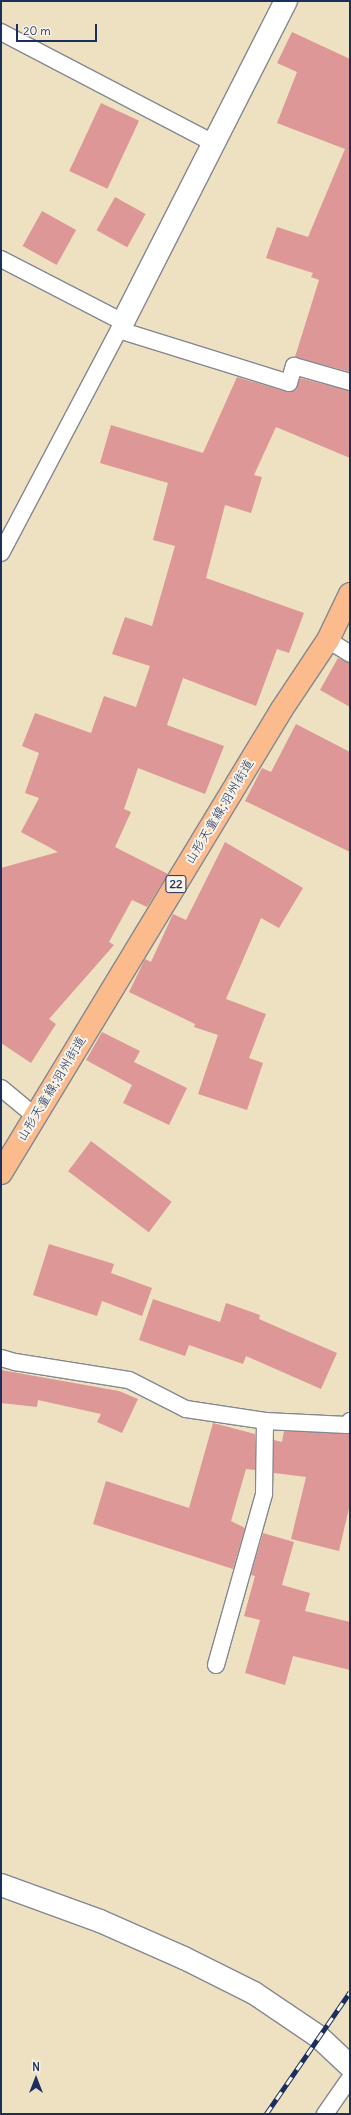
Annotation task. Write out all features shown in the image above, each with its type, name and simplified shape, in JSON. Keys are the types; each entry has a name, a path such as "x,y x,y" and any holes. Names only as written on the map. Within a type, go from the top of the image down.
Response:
{"main road":[{"name":"山形天童線;羽州街道","path":"1,1173 282,709 328,640 350,594"}],"street":[{"path":"121,326 286,1"},
{"path":"1,1885 100,1921 184,1958 247,1990 319,2037 350,2066"}],"lane":[{"path":"1,32 213,143"},
{"path":"1,259 121,326 290,383 294,366 350,382"},
{"path":"1,553 121,326"},
{"path":"328,640 350,654"},
{"path":"1,1088 36,1117"},
{"path":"1,1358 15,1362 129,1380 186,1409 265,1420 347,1425 350,1421"},
{"path":"216,1665 264,1494 265,1420"},
{"path":"325,2114 350,2078"}],"building":[{"path":"292,32 350,59 350,372 295,357 319,280 311,277 313,273 266,258 277,227 308,237 345,149 277,123 297,72 277,63"},
{"path":"101,103 139,121 107,189 69,171"},
{"path":"115,197 146,214 127,247 97,230"},
{"path":"42,211 76,230 57,265 23,246"},
{"path":"237,377 287,392 296,390 300,378 350,391 350,458 276,427 254,475 262,477 251,513 225,505 206,578 304,613 289,653 277,649 256,706 183,678 167,725 224,746 205,794 138,768 124,809 131,812 115,847 168,874 147,907 132,900 109,942 114,945 49,1019 56,1024 31,1063 1,1043 1,868 58,852 21,832 39,798 25,793 39,753 22,746 35,713 91,733 104,696 136,707 150,666 112,654 125,617 152,626 175,546 153,540 168,483 100,463 111,425 203,453"},
{"path":"338,658 350,663 350,707 320,690"},
{"path":"296,724 350,752 350,852 245,801 262,768 271,772"},
{"path":"225,842 303,888 279,928 261,918 226,999 266,1014 249,1058 263,1063 247,1110 198,1094 218,1035 194,1027 195,1024 129,992 145,959 151,962 173,914 186,920"},
{"path":"102,1032 140,1051 134,1062 187,1088 169,1125 123,1103 132,1085 86,1060"},
{"path":"91,1141 172,1202 149,1232 68,1171"},
{"path":"49,1244 114,1264 111,1273 152,1288 142,1316 102,1301 97,1316 33,1295"},
{"path":"153,1299 220,1322 226,1303 260,1315 259,1319 337,1353 321,1389 246,1356 243,1364 189,1345 185,1356 139,1340"},
{"path":"1,1370 119,1391 138,1399 122,1433 97,1422 101,1414 38,1400 37,1407 1,1403"},
{"path":"213,1423 255,1434 255,1470 246,1469 231,1521 245,1528 233,1569 93,1524 106,1481 189,1508"},
{"path":"284,1431 350,1434 350,1504 339,1551 291,1539 306,1477 274,1473 274,1440 282,1442"},
{"path":"263,1533 294,1542 282,1585 310,1593 305,1611 350,1622 350,1670 293,1656 285,1685 245,1673 260,1620 244,1616 255,1576 251,1575"}],"railway":[{"path":"266,2114 350,1992"}]}
